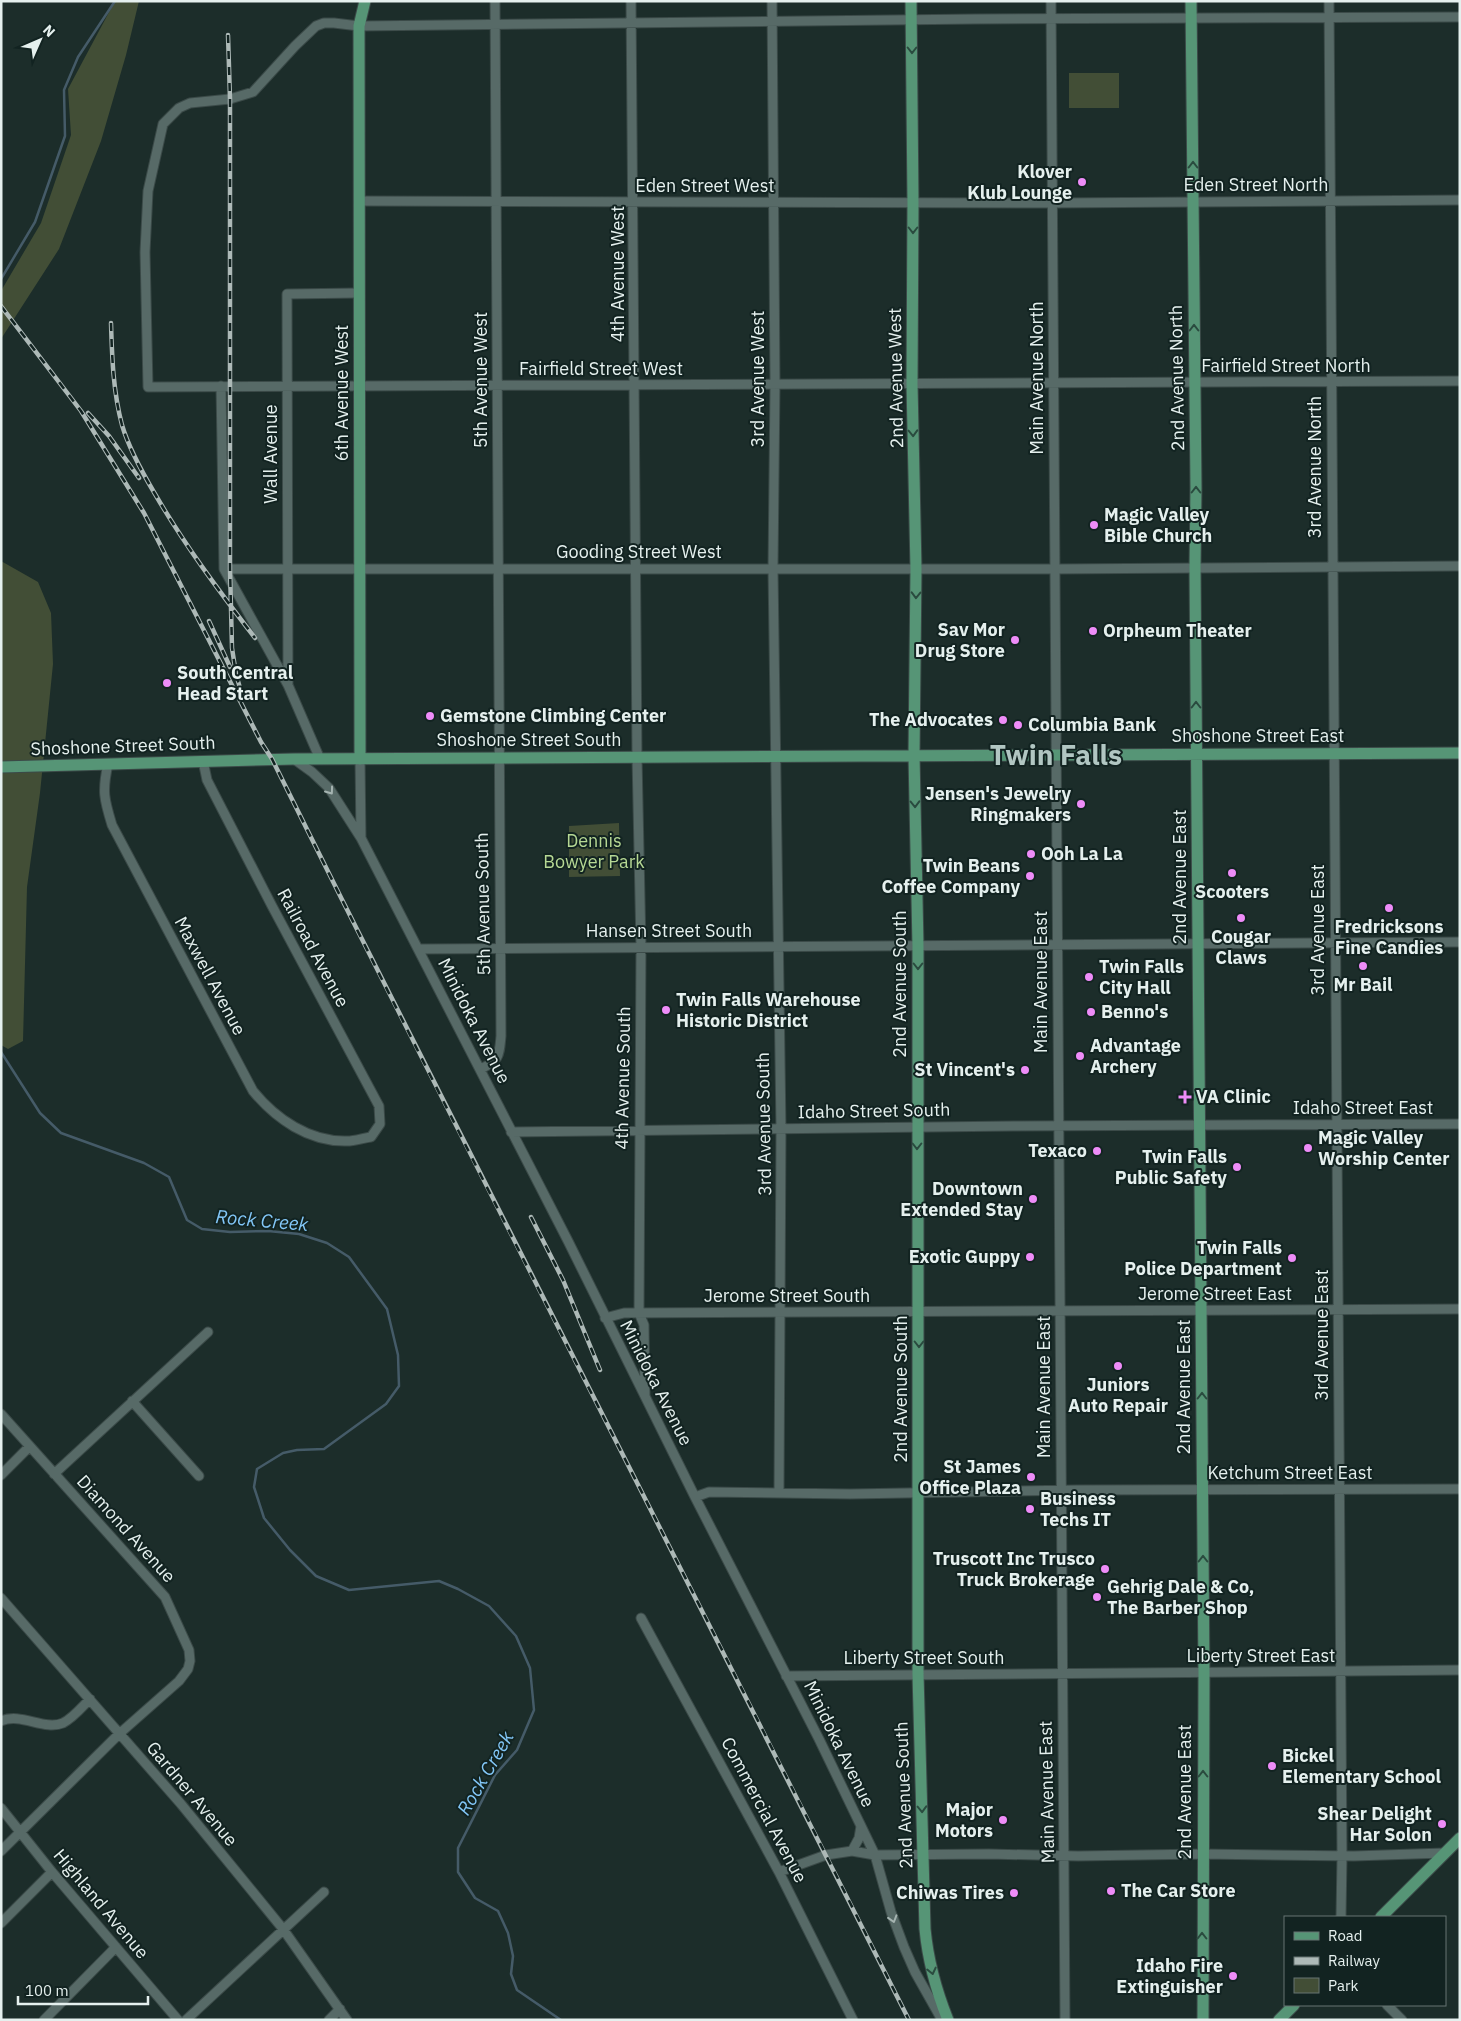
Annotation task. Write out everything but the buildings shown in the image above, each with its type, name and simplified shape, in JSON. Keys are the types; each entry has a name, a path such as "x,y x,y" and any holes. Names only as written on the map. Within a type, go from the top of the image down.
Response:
{"main road":[{"name":"6th Avenue West","path":"360,759 358,26 364,1"},
{"name":"2nd Avenue West","path":"911,1 912,384 916,569 914,755"},
{"name":"2nd Avenue North","path":"1191,1 1197,754"},
{"name":"Shoshone Street East","path":"1056,754 1460,753"},
{"name":"Shoshone Street South","path":"1,767 203,760 1056,754"},
{"name":"2nd Avenue East","path":"1197,754 1204,1673 1203,2020"},
{"name":"2nd Avenue South","path":"914,755 918,946 917,1127 920,1492 918,1674 928,1953 935,1985 948,2020"},
{"path":"1383,1916 1460,1838"},
{"path":"1279,2020 1293,2006"}],"street":[{"name":"5th Avenue West","path":"495,1 498,758"},
{"name":"4th Avenue West","path":"631,1 637,757"},
{"name":"3rd Avenue West","path":"772,1 775,756"},
{"name":"Main Avenue North","path":"1050,1 1056,754"},
{"name":"3rd Avenue North","path":"1329,1 1333,753"},
{"path":"358,26 772,21 1460,17"},
{"name":"Fairfield Street West","path":"358,26 334,23 324,23 316,26 253,92 230,99 190,103 179,108 163,124 148,191 145,252 148,387 1054,384"},
{"name":"Eden Street North","path":"1052,203 1460,200"},
{"name":"Eden Street West","path":"359,201 1052,203"},
{"name":"Wall Avenue","path":"288,685 287,294 359,294"},
{"name":"Fairfield Street North","path":"1054,384 1460,381"},
{"path":"221,386 224,568 288,685 320,759"},
{"name":"Gooding Street West","path":"224,568 1055,569 1460,566"},
{"name":"3rd Avenue East","path":"1333,753 1341,1916"},
{"name":"Main Avenue East","path":"1056,754 1057,1125 1065,2020"},
{"name":"3rd Avenue South","path":"775,756 781,1129 778,1492"},
{"name":"4th Avenue South","path":"637,757 641,947 638,1130 639,1313 644,1326 645,1398"},
{"name":"5th Avenue South","path":"481,1069 496,1061 500,1056 498,758"},
{"path":"294,759 329,788 361,838"},
{"name":"Minidoka Avenue","path":"360,759 361,838 481,1069 511,1132 568,1241 604,1318 861,1825 875,1855 897,1930 914,1972 942,2020"},
{"name":"Railroad Avenue","path":"203,760 207,780 379,1106 380,1124 371,1137 358,1139"},
{"name":"Maxwell Avenue","path":"104,764 104,800 112,825 253,1091 267,1108 286,1123 303,1132 330,1139 347,1141 358,1139"},
{"name":"Hansen Street South","path":"419,949 1460,942"},
{"name":"Idaho Street East","path":"1057,1125 1460,1124"},
{"name":"Idaho Street South","path":"511,1132 1057,1125"},
{"name":"Jerome Street East","path":"1060,1310 1460,1309"},
{"name":"Jerome Street South","path":"604,1318 624,1313 1060,1310"},
{"path":"54,1474 208,1332"},
{"path":"132,1401 199,1476"},
{"name":"Diamond Avenue","path":"1,1414 165,1597 189,1650 190,1661 188,1669 179,1681 119,1734"},
{"path":"1,1475 29,1447"},
{"name":"Ketchum Street East","path":"694,1497 709,1492 850,1494 1060,1490 1460,1489"},
{"name":"Gardner Avenue","path":"2,1600 180,1804 283,1929 347,2020"},
{"name":"Commercial Avenue","path":"641,1618 779,1872 853,2020"},
{"name":"Liberty Street East","path":"1062,1674 1460,1670"},
{"name":"Liberty Street South","path":"786,1676 1062,1674"},
{"path":"1,1722 10,1718 56,1725 71,1717 90,1699"},
{"path":"1,1851 119,1734"},
{"name":"Highland Avenue","path":"1,1808 52,1872 178,2020"},
{"path":"852,1851 859,1838 861,1825"},
{"path":"779,1872 826,1855 852,1851 875,1855 989,1854 1064,1856 1202,1854 1342,1856 1444,1853"},
{"path":"1,1923 52,1872"},
{"path":"186,2020 324,1892"},
{"path":"44,2020 116,1947"},
{"path":"1388,2006 1402,2020"},
{"path":"329,2020 340,2009"}],"green space":[{"path":"115,1 139,1 126,55 101,141 59,249 1,339 1,291 41,223 71,135 68,89"},
{"path":"1069,73 1119,73 1119,108 1069,108"},
{"path":"1,561 38,582 51,613 53,664 40,793 27,887 23,1041 8,1049 1,1045"},
{"name":"Dennis Bowyer Park","path":"619,823 620,876 569,877 569,826"}],"waterway":[{"name":"Rock Creek","path":"1,279 35,222 65,136 64,90 78,57 115,1"},
{"name":"Rock Creek","path":"1,1052 40,1113 61,1133 144,1163 169,1177 187,1220 202,1229 230,1232 268,1231 299,1234 327,1243 349,1257 387,1309 398,1355 399,1386 386,1404 324,1449 297,1450 283,1453 257,1469 254,1487 264,1518 290,1550 316,1576 349,1590 439,1581 489,1606 516,1636 530,1668 534,1710 517,1750 495,1775 458,1848 458,1872 475,1898 498,1911 508,1933 513,1956 511,1974 517,1990 561,2020"}],"railway":[{"path":"228,35 230,99 230,569 232,648 242,695"},
{"path":"1,306 81,411 144,513 261,742 272,759 909,2020"},
{"path":"111,323 117,400 122,425 132,452 150,486 178,531 215,585 255,638"},
{"path":"88,413 109,436 139,478"},
{"path":"209,621 230,667"},
{"path":"531,1217 563,1280 600,1370"}],"place":[{"name":"Klover Klub Lounge","path":"1082,182"},
{"name":"Magic Valley Bible Church","path":"1094,525"},
{"name":"Orpheum Theater","path":"1093,631"},
{"name":"Sav Mor Drug Store","path":"1015,640"},
{"name":"South Central Head Start","path":"167,683"},
{"name":"Gemstone Climbing Center","path":"430,716"},
{"name":"The Advocates","path":"1003,720"},
{"name":"Columbia Bank","path":"1018,725"},
{"name":"Jensen's Jewelry Ringmakers","path":"1081,804"},
{"name":"Ooh La La","path":"1031,854"},
{"name":"Scooters","path":"1232,873"},
{"name":"Twin Beans Coffee Company","path":"1030,876"},
{"name":"Fredricksons Fine Candies","path":"1389,908"},
{"name":"Cougar Claws","path":"1241,918"},
{"name":"Mr Bail","path":"1363,966"},
{"name":"Twin Falls City Hall","path":"1089,977"},
{"name":"Twin Falls Warehouse Historic District","path":"666,1010"},
{"name":"Benno's","path":"1091,1012"},
{"name":"Advantage Archery","path":"1080,1056"},
{"name":"St Vincent's","path":"1025,1070"},
{"name":"VA Clinic","path":"1185,1097"},
{"name":"Magic Valley Worship Center","path":"1308,1148"},
{"name":"Texaco","path":"1097,1151"},
{"name":"Twin Falls Public Safety","path":"1237,1167"},
{"name":"Downtown Extended Stay","path":"1033,1199"},
{"name":"Exotic Guppy","path":"1030,1257"},
{"name":"Twin Falls Police Department","path":"1292,1258"},
{"name":"Juniors Auto Repair","path":"1118,1366"},
{"name":"St James Office Plaza","path":"1031,1477"},
{"name":"Business Techs IT","path":"1030,1509"},
{"name":"Truscott Inc Trusco Truck Brokerage","path":"1105,1569"},
{"name":"Gehrig Dale & Co, The Barber Shop","path":"1097,1597"},
{"name":"Bickel Elementary School","path":"1272,1766"},
{"name":"Major Motors","path":"1003,1820"},
{"name":"Shear Delight Har Solon","path":"1442,1824"},
{"name":"The Car Store","path":"1111,1891"},
{"name":"Chiwas Tires","path":"1014,1893"},
{"name":"Idaho Fire Extinguisher","path":"1233,1976"}],"district":[{"name":"Twin Falls","path":"1056,755"}]}
